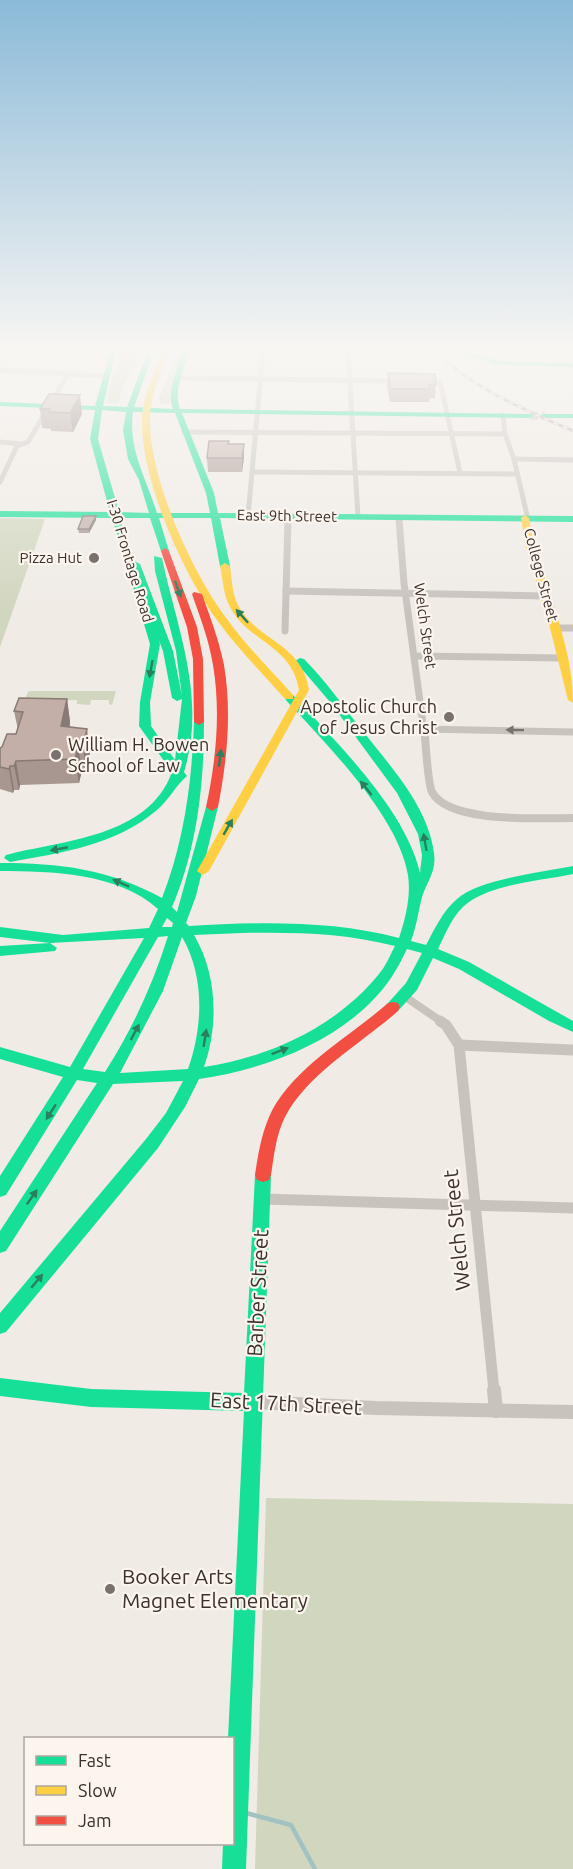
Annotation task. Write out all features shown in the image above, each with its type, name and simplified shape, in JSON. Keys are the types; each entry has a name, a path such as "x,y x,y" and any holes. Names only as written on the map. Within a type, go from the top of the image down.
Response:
{"main road":[{"name":"I-30 Frontage Road","path":"94,438 121,515 129,564 155,644 145,702 145,726 150,736 178,769 184,782 186,806 173,887"},
{"path":"0,859 69,847 106,834 134,820 153,807 168,792 176,776 185,744 188,710 185,666 139,489 138,475 128,438"},
{"path":"0,1053 38,1066 102,1077 162,1077 211,1071 250,1061 300,1042 335,1022 370,996 404,950 409,932 416,884 408,853 394,824 291,698 234,635 214,608 203,585 195,576 160,485 149,438"},
{"path":"187,438 210,493 233,605 241,616 301,669 304,677 304,690 292,716 189,896"},
{"path":"0,1190 55,1107 139,960 173,887 191,821 200,769 198,659 192,627 160,537 143,480 138,475"},
{"name":"East 9th Street","path":"0,514 573,519"},
{"name":"College Street","path":"525,518 529,543 573,697"},
{"path":"130,562 135,564 168,651 185,744"},
{"path":"0,1246 121,1059 156,992 189,896 217,786 223,720 220,673 214,645 194,585 195,576"},
{"path":"261,633 296,656 320,680 412,807 423,833 427,861 425,886 415,896"},
{"path":"0,867 51,867 92,873 137,891 172,912 186,927 199,951 207,984 209,1013 203,1048 192,1082 164,1129 0,1326"},
{"name":"Barber Street","path":"234,1869 252,1402 264,1163 273,1123 290,1093 318,1063 369,1028 404,996 423,970 445,923 462,901 492,886 549,877 570,870"},
{"path":"0,951 104,940 250,931 312,930 356,933 411,945 480,972 573,1027"},
{"path":"0,932 54,939 104,940"},
{"name":"East 17th Street","path":"0,1387 91,1398 252,1402"}],"street":[{"path":"0,482 3,469 17,446 28,442 30,438"},
{"path":"248,516 255,438"},
{"path":"353,438 358,517"},
{"path":"452,438 460,473"},
{"name":"College Street","path":"507,438 514,459 527,515 525,518"},
{"path":"0,442 21,444"},
{"path":"514,459 573,460"},
{"path":"252,472 516,474"},
{"path":"285,631 288,517"},
{"name":"Welch Street","path":"399,517 405,593 415,656 429,786 433,795 462,812 477,815 573,818"},
{"path":"286,591 546,596"},
{"path":"555,628 573,628"},
{"path":"415,656 561,658"},
{"path":"424,729 573,732"},
{"path":"404,996 446,1025 459,1045 573,1050"},
{"name":"Welch Street","path":"459,1045 496,1411"},
{"path":"263,1199 573,1208"},
{"name":"East 17th Street","path":"252,1402 376,1408 573,1412"}],"green space":[{"path":"0,518 45,519 0,647"},
{"path":"116,691 112,705 109,704 109,700 91,700 90,705 77,704 77,700 24,701 28,692"},
{"path":"266,1498 573,1504 573,1869 255,1869"}],"building":[{"path":"209,441 244,444 242,458 207,458"},
{"path":"83,516 96,516 89,529 78,529"},
{"path":"19,698 67,699 61,726 87,729 83,746 78,746 75,759 16,761 9,769 0,767 0,748 7,734 16,734 23,712 14,711"}],"waterway":[{"path":"246,1813 291,1825 315,1869"}],"traffic: fast":[{"path":"94,438 129,564 155,644 145,702"},
{"path":"128,438 132,459 143,480 165,551"},
{"path":"188,438 210,493 225,566"},
{"path":"0,514 573,519"},
{"path":"10,858 75,845 119,830 156,806 174,782 184,744 187,688 181,651 157,558"},
{"path":"130,562 135,564 168,651 177,698"},
{"path":"300,661 326,689 390,774 415,813 424,834 428,855 426,875 417,895"},
{"path":"0,1053 49,1068 116,1079 172,1077 212,1071 252,1061 292,1047 328,1029 360,1005 386,975 405,940 411,921 415,894 412,865 404,844 376,799 359,776 289,697"},
{"path":"145,702 145,726 181,776"},
{"path":"0,1190 112,1008 145,949 167,903 180,867 190,826 198,764 199,722"},
{"path":"0,1246 121,1059 156,991 189,896 212,807"},
{"path":"0,867 67,870 100,876 130,886 157,901 180,922 196,950 207,1001 203,1046 194,1075 180,1103 142,1157 0,1326"},
{"path":"393,1007 412,986 446,919 463,900 490,887 573,870"},
{"path":"0,932 63,939 242,928 316,929 352,933 388,939 445,957 573,1027"},
{"path":"0,951 50,948"},
{"path":"234,1869 263,1175"},
{"path":"0,1387 91,1398 252,1402"}],"traffic: slow":[{"path":"147,438 160,493 195,575 220,617 236,638 289,697"},
{"path":"525,518 529,543 555,628 573,700"},
{"path":"203,871 304,690 302,676 288,655 255,630 237,611 230,595 225,566"}],"traffic: jam":[{"path":"165,551 192,627 198,659 199,722"},
{"path":"197,594 211,634 222,691 222,741 212,807"},
{"path":"263,1175 268,1143 277,1116 291,1095 308,1076 393,1007"}],"place":[{"name":"Pizza Hut","path":"94,558"},
{"name":"Apostolic Church of Jesus Christ","path":"449,717"},
{"name":"William H. Bowen School of Law","path":"56,755"},
{"name":"Booker Arts Magnet Elementary","path":"110,1589"}]}
